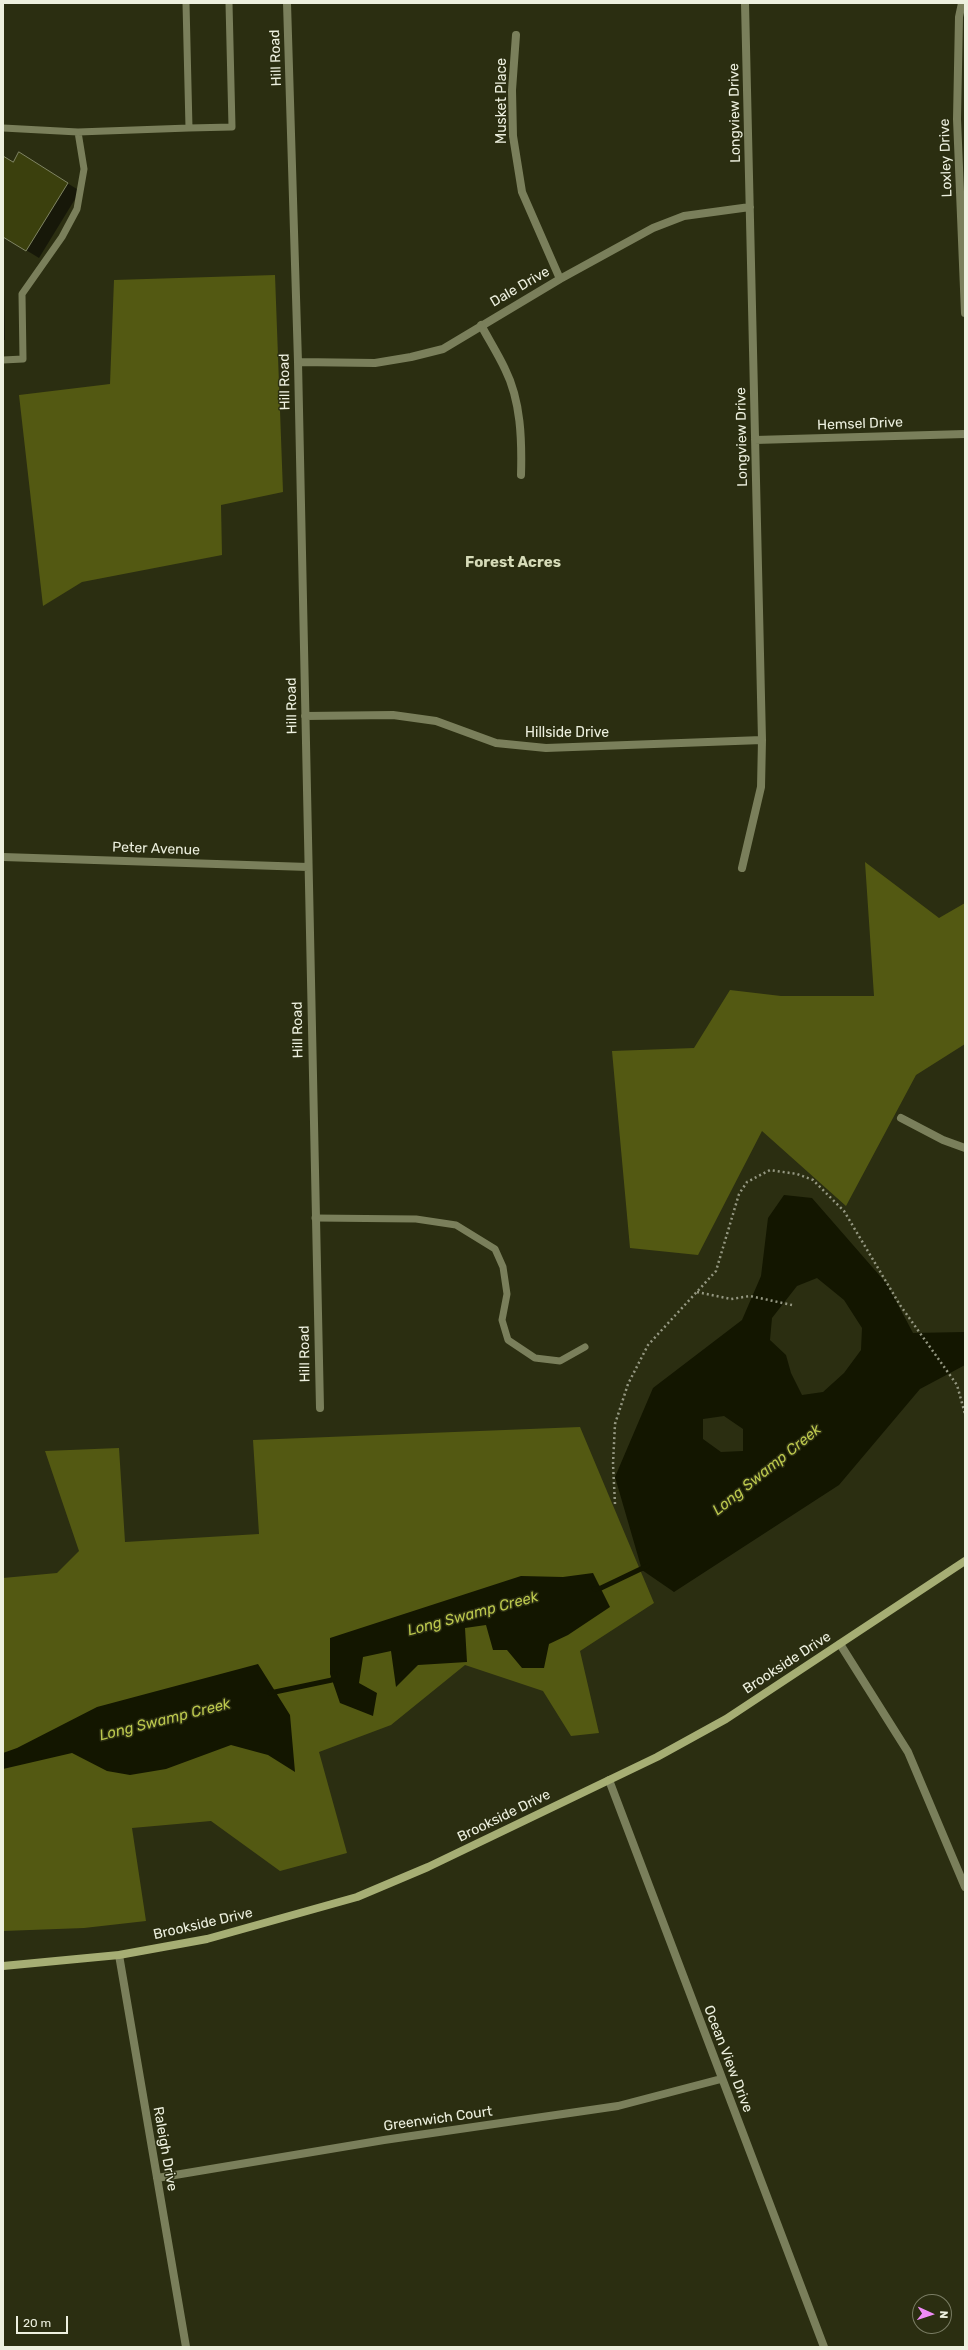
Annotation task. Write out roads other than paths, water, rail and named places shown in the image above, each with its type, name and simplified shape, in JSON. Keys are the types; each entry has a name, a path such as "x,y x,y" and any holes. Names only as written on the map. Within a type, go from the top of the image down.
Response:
{"street":[{"name":"Hill Road","path":"287,3 298,362 320,1408"},
{"name":"Longview Drive","path":"742,868 761,787 762,740 745,3"},
{"name":"Loxley Drive","path":"962,3 959,17 957,119 965,313"},
{"name":"Musket Place","path":"516,35 512,90 513,136 522,192 560,279"},
{"name":"Dale Drive","path":"298,362 375,362 411,357 444,348 560,279 653,228 684,216 750,207"},
{"path":"481,325 506,370 517,405 522,442 521,475"},
{"name":"Hemsel Drive","path":"755,440 965,434"},
{"name":"Hillside Drive","path":"305,716 393,714 436,721 496,743 546,748 762,740"},
{"name":"Peter Avenue","path":"3,857 308,867"},
{"path":"901,1118 943,1140 965,1148"},
{"name":"Brookside Drive","path":"3,1966 119,1955 207,1938 357,1897 428,1867 657,1757 726,1719 965,1561"},
{"path":"840,1644 908,1752 965,1887"},
{"name":"Ocean View Drive","path":"609,1780 824,2347"},
{"name":"Raleigh Drive","path":"119,1955 186,2347"},
{"name":"Greenwich Court","path":"157,2178 384,2140 618,2106 722,2079"}],"lane":[{"path":"186,3 189,128"},
{"path":"3,128 78,132 232,127 229,3"},
{"path":"3,360 22,359 22,294 62,237 77,209 84,169 78,132"},
{"path":"315,1218 416,1219 456,1225 494,1249 503,1268 507,1294 502,1320 508,1340 535,1358 560,1361 585,1347"}],"water":[{"path":"784,1195 812,1198 887,1284 913,1333 965,1332 965,1365 920,1389 839,1485 674,1592 642,1570 615,1477 653,1388 742,1320 761,1276 768,1218","holes":["817,1278 844,1300 862,1328 861,1350 844,1373 823,1392 802,1395 791,1373 786,1355 770,1340 772,1318 797,1286","724,1416 743,1429 743,1451 721,1452 703,1439 703,1419"]},
{"path":"593,1573 610,1607 568,1635 549,1644 544,1668 522,1668 507,1650 493,1650 486,1625 465,1628 467,1662 418,1665 396,1687 391,1651 363,1657 359,1683 377,1693 373,1716 340,1703 330,1674 330,1638 521,1576 563,1577"},
{"path":"258,1664 290,1715 295,1772 268,1755 231,1745 166,1769 130,1775 107,1771 72,1753 3,1769 3,1753 17,1748 97,1707"}],"waterway":[{"name":"Long Swamp Creek","path":"594,1589 601,1588 647,1566"},
{"name":"Long Swamp Creek","path":"270,1693 332,1680 335,1674"}],"district":[{"name":"Forest Acres","path":"513,563"}]}
